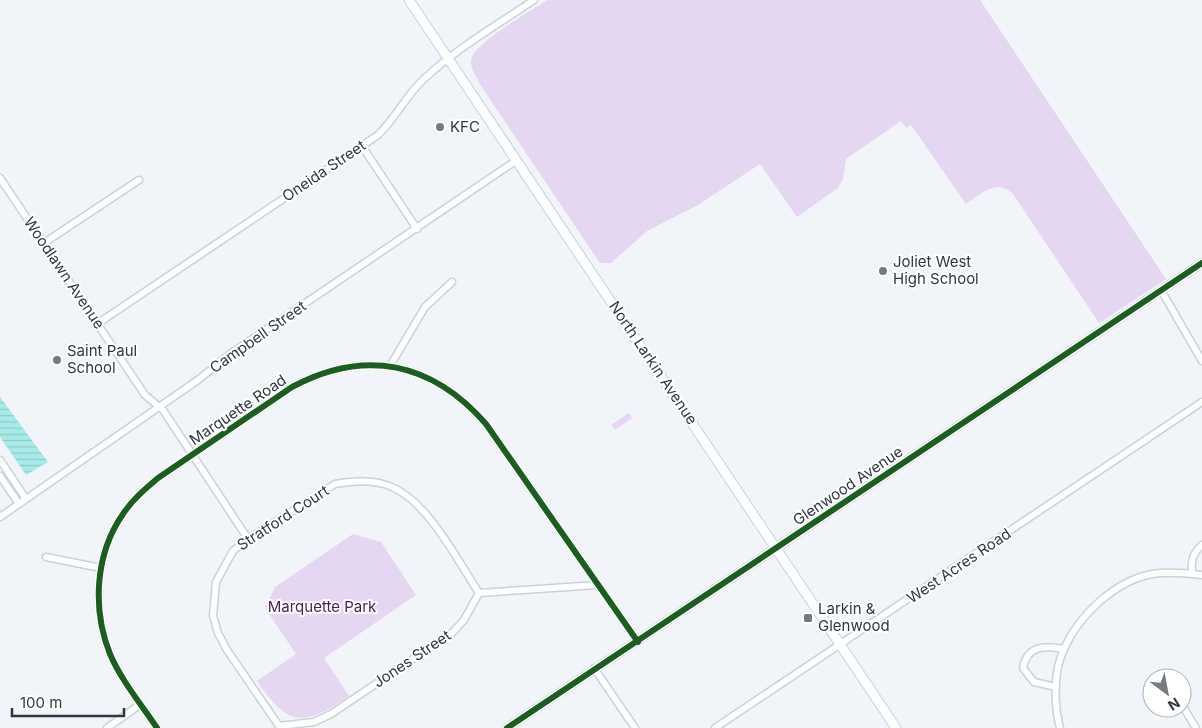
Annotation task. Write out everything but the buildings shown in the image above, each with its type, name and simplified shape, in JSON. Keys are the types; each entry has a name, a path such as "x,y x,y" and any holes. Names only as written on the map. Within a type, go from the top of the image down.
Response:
{"main road":[{"name":"North Larkin Avenue","path":"408,0 896,728"}],"street":[{"name":"Oneida Street","path":"97,324 362,146 388,125 418,84 449,59 534,0"},
{"path":"362,146 416,229"},
{"name":"Campbell Street","path":"0,517 198,380 230,354 517,160"},
{"name":"Woodlawn Avenue","path":"0,178 97,324 146,395 158,406 194,456 248,539"},
{"path":"44,243 139,180"},
{"name":"Glenwood Avenue","path":"507,728 1202,263"},
{"path":"390,366 425,307 436,294 452,282"},
{"path":"1162,290 1202,361"},
{"name":"Marquette Road","path":"157,728 110,654 103,632 98,588 101,568 112,532 123,513 138,495 158,478 194,456 292,388 314,376 360,365 390,366 429,377 470,405 486,424 638,642"},
{"name":"West Acres Road","path":"714,728 841,646 1202,402"},
{"path":"0,460 26,499"},
{"path":"0,476 19,504"},
{"name":"Stratford Court","path":"279,727 227,650 213,616 216,582 233,551 248,539 335,484 374,482 392,487 426,514 479,593"},
{"path":"1192,574 1194,551 1202,545"},
{"path":"46,557 101,568"},
{"path":"1060,728 1056,687 1064,649 1088,613 1120,587 1152,574 1202,575"},
{"path":"479,593 597,585"},
{"name":"Jones Street","path":"279,727 314,722 331,714 452,632 464,620 479,593"},
{"path":"1056,687 1034,682 1023,668 1025,658 1030,651 1039,648 1052,647 1064,649"},
{"path":"594,668 635,728"},
{"path":"107,728 141,704"}],"green space":[{"path":"547,0 980,0 1166,279 1099,323 1013,194 1007,189 995,187 983,192 966,204 911,125 906,128 901,121 846,159 843,179 838,188 797,217 760,164 698,205 647,231 611,263 600,263 481,86 471,64 472,57 484,43"},
{"path":"629,413 632,418 615,430 611,425"},
{"name":"Marquette Park","path":"353,534 381,542 416,595 324,658 349,696 320,713 309,717 298,718 288,715 268,696 257,681 296,654 265,608 275,587"}],"water":[{"path":"0,397 48,462 26,475 0,437"}],"cycle path":[{"path":"507,728 1202,263"},
{"path":"157,728 132,692 110,654 100,619 99,582 107,546 114,530 130,504 158,478 292,387 319,375 346,368 371,365 396,368 420,375 443,387 465,403 486,424 638,642"}],"place":[{"name":"KFC","path":"440,127"},
{"name":"Joliet West High School","path":"883,271"},
{"name":"Saint Paul School","path":"57,360"},
{"name":"Larkin & Glenwood","path":"808,618"}]}
